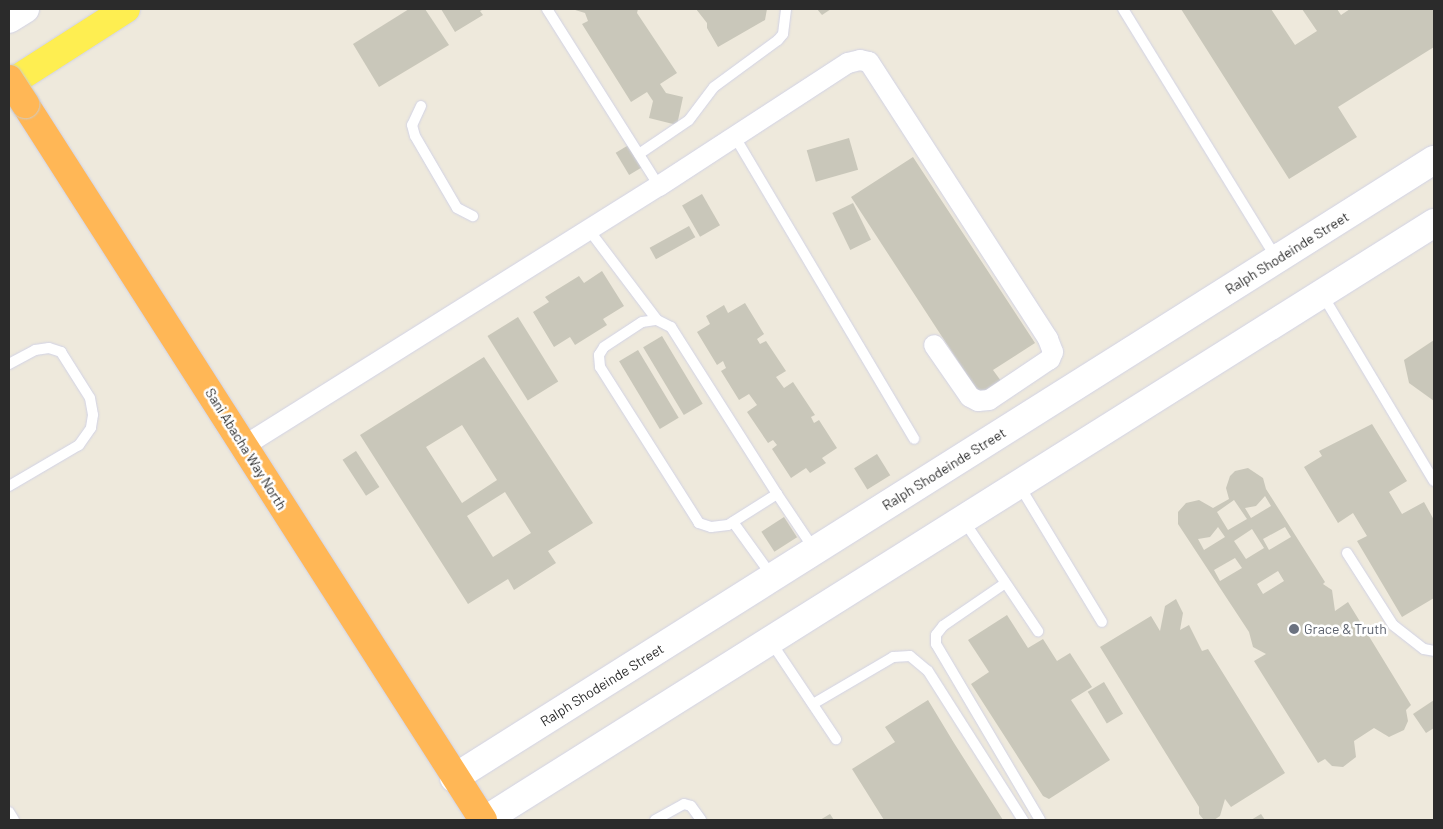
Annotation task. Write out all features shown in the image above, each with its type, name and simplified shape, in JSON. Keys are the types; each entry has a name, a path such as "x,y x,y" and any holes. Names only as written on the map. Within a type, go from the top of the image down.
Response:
{"highway":[{"name":"Sani Abacha Way North","path":"9,79 454,778 484,820"}],"main road":[{"path":"17,94 126,9"}],"street":[{"path":"9,19 25,9"},
{"path":"244,446 659,186 848,63 860,60 869,62 1048,339 1053,352 1050,359 989,400 978,401 970,397 934,345"},
{"name":"Ralph Shodeinde Street","path":"454,778 1434,160"},
{"path":"484,820 1434,223"}],"lane":[{"path":"547,9 659,186"},
{"path":"639,154 689,120 714,87 778,40 783,34 786,9"},
{"path":"1123,9 1277,259"},
{"path":"421,106 412,125 415,136 457,208 473,216"},
{"path":"735,137 914,439"},
{"path":"589,230 657,320 670,327 815,550"},
{"path":"1322,294 1434,481"},
{"path":"657,320 642,322 604,347 599,355 600,367 699,523 711,527 733,522 778,494"},
{"path":"9,364 36,350 49,348 62,352 90,398 93,415 91,428 79,445 9,486"},
{"path":"1019,484 1102,622"},
{"path":"963,520 1004,584 1038,630"},
{"path":"733,522 773,577"},
{"path":"1347,553 1393,625 1424,648 1434,651"},
{"path":"1004,584 943,626 936,635 936,644 1040,820"},
{"path":"771,641 836,739"},
{"path":"813,704 893,657 910,656 928,672 1023,820"},
{"path":"654,820 684,804 691,806 701,820"},
{"path":"9,812 14,820"}],"building":[{"path":"409,9 425,9 449,45 379,87 353,44"},
{"path":"441,9 484,9 480,11 483,15 455,32"},
{"path":"572,9 638,9 637,13 677,73 660,84 666,93 683,97 677,125 649,118 653,101 647,92 631,102 582,24 588,21 585,13"},
{"path":"696,9 767,9 765,20 718,47 707,28 707,23"},
{"path":"817,9 831,9 822,15"},
{"path":"1181,9 1271,9 1295,45 1317,31 1302,9 1337,9 1341,15 1350,9 1434,9 1434,47 1338,107 1357,137 1289,179"},
{"path":"849,138 858,170 816,182 807,150"},
{"path":"632,143 645,165 629,175 616,153"},
{"path":"913,157 1035,343 993,370 1001,381 980,395 851,197"},
{"path":"702,194 720,225 700,237 682,206"},
{"path":"853,203 871,240 850,250 832,213"},
{"path":"689,226 695,237 656,259 650,248"},
{"path":"602,271 624,306 603,319 607,325 575,345 570,337 554,347 533,312 549,302 545,297 579,276 584,283"},
{"path":"745,303 764,334 757,339 760,344 766,341 786,371 776,377 784,388 793,382 815,415 811,417 814,423 819,420 837,448 822,458 826,463 810,473 806,468 791,478 772,449 777,445 773,440 768,443 747,412 757,405 749,394 739,400 721,371 726,368 723,361 717,365 697,332 710,324 706,316 724,305 728,313"},
{"path":"518,317 558,381 528,401 487,336"},
{"path":"662,336 703,404 684,415 643,347"},
{"path":"1434,340 1434,401 1409,383 1404,360"},
{"path":"638,350 679,418 660,429 619,361"},
{"path":"484,357 593,523 548,551 556,563 514,590 508,579 468,604 360,435","holes":["462,425 497,480 462,503 426,447","505,492 531,533 493,557 467,516"]},
{"path":"1372,424 1407,481 1389,492 1402,514 1424,502 1434,520 1434,598 1402,617 1357,541 1367,536 1353,513 1338,523 1304,467 1322,456 1319,451"},
{"path":"356,451 379,487 366,496 343,460"},
{"path":"877,454 890,475 867,490 854,468"},
{"path":"1248,468 1263,478 1266,489 1325,582 1323,584 1332,590 1335,611 1348,602 1411,705 1406,710 1408,721 1404,730 1389,737 1374,728 1354,741 1356,757 1343,767 1332,766 1325,759 1318,763 1254,661 1266,654 1253,647 1249,632 1178,524 1178,512 1186,503 1199,500 1213,508 1229,499 1226,488 1230,476 1235,471","holes":["1265,496 1271,506 1251,518 1245,508 1256,506","1234,500 1247,519 1228,530 1217,512","1218,527 1225,537 1204,550 1198,539 1210,537","1285,527 1291,537 1269,550 1263,539","1252,529 1264,548 1246,559 1234,541","1235,558 1242,568 1220,581 1214,570","1278,571 1284,581 1263,594 1257,584"]},
{"path":"784,517 797,537 774,552 761,532"},
{"path":"1176,599 1183,613 1180,630 1189,625 1202,651 1208,649 1285,773 1231,807 1225,799 1220,816 1214,820 1204,820 1199,814 1199,807 1100,647 1151,616 1160,631 1165,606"},
{"path":"1007,615 1028,648 1043,639 1057,661 1070,653 1092,687 1071,700 1110,760 1049,799 1043,796 971,684 989,672 968,640"},
{"path":"1104,682 1123,714 1107,724 1088,692"},
{"path":"928,700 1003,820 884,820 852,769 895,742 885,727"},
{"path":"1434,700 1434,728 1426,733 1413,714"},
{"path":"830,814 834,820 820,820"},
{"path":"1261,814 1265,820 1251,820"}],"place":[{"name":"Grace & Truth","path":"1294,629"}]}
